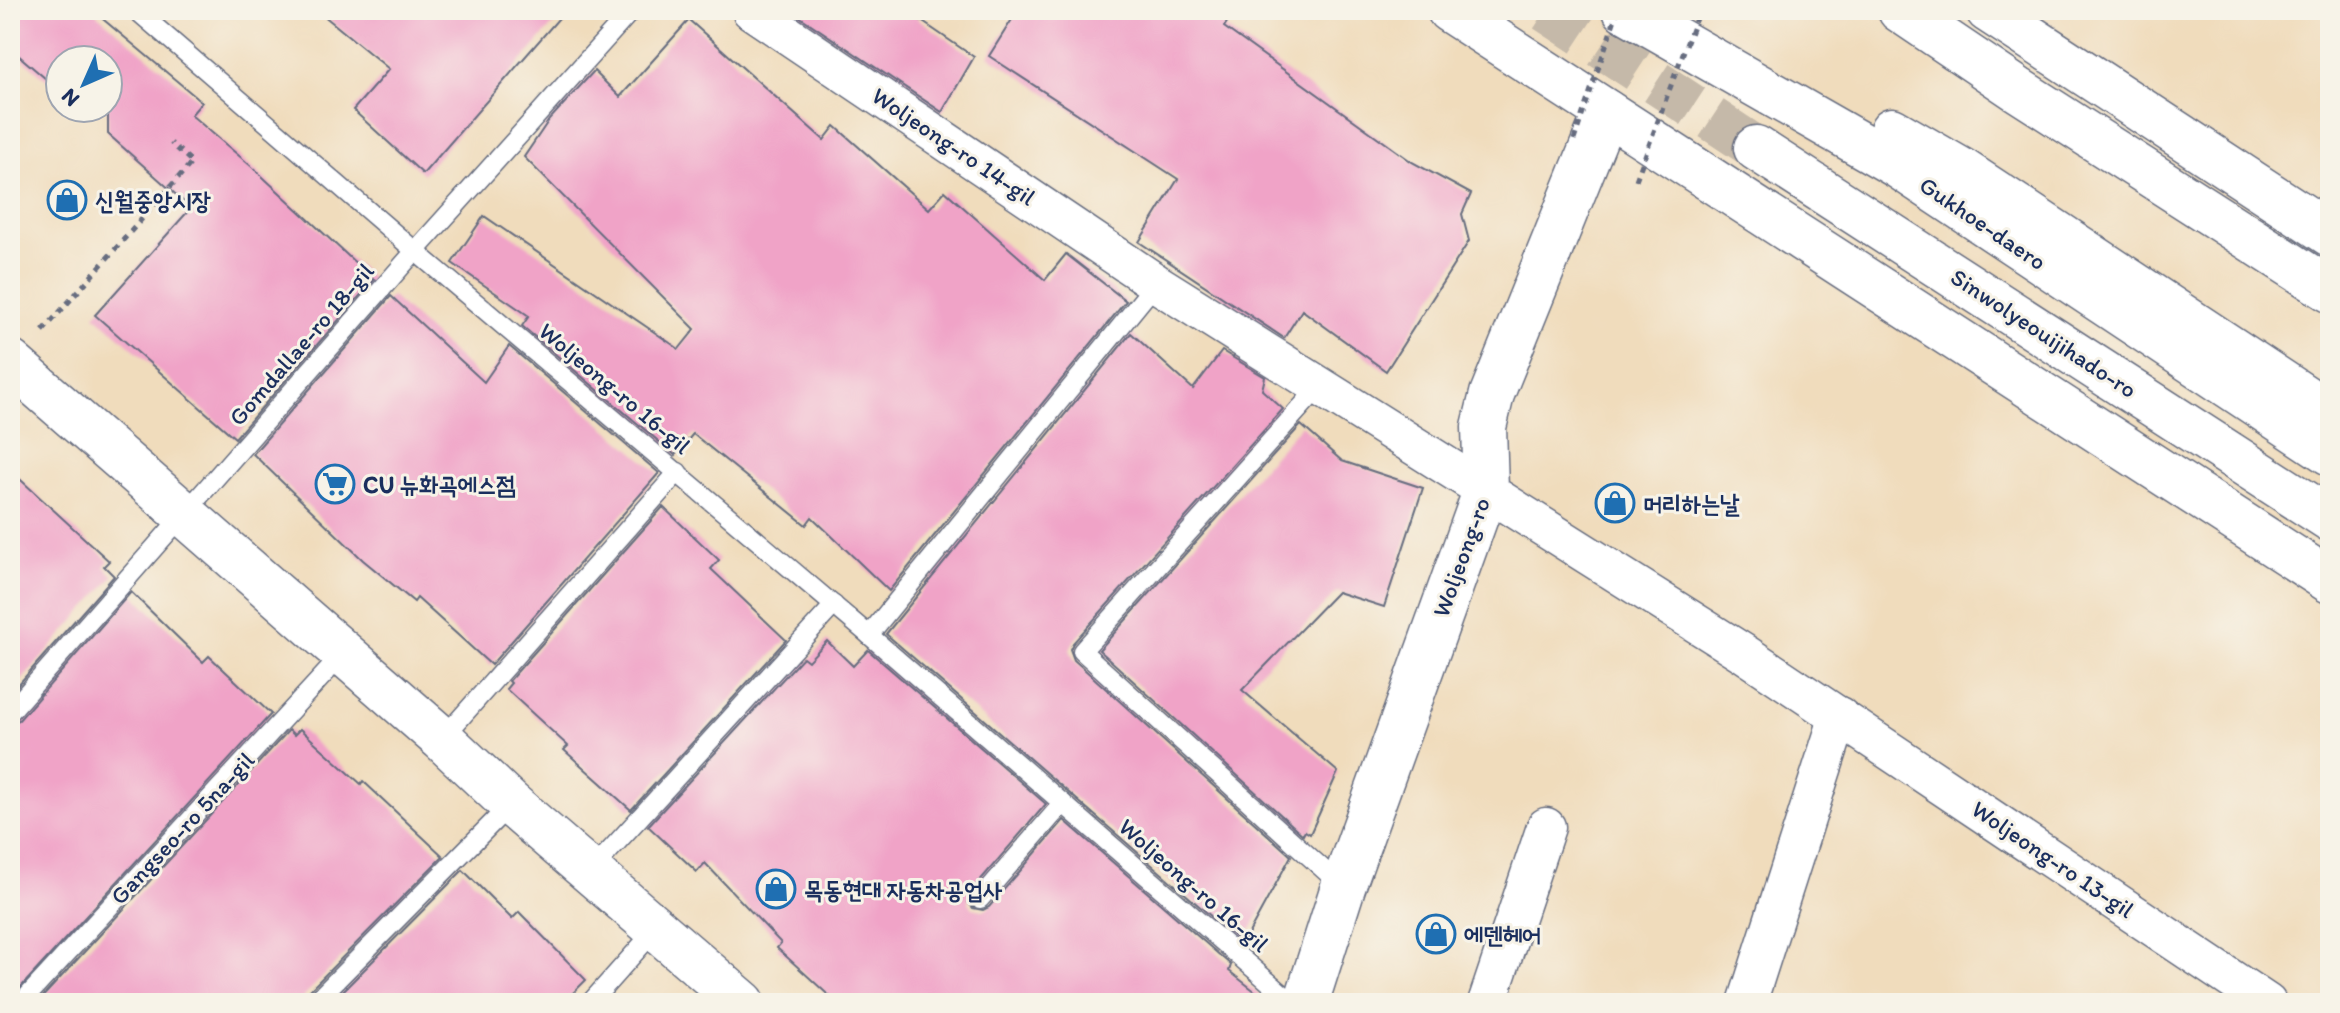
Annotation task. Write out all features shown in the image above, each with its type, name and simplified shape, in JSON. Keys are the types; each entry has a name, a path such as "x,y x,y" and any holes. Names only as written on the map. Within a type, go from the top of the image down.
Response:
{"main road":[{"path":"1449,10 2330,581"},
{"name":"Gukhoe-daero","path":"1625,10 1898,166 2330,453"},
{"name":"Gukhoe-daero","path":"1683,10 1963,171 2330,414"},
{"path":"1900,10 2330,290"},
{"path":"1988,10 2330,234"},
{"name":"Woljeong-ro","path":"1306,1003 1343,887 1486,489 1484,427 1492,394 1606,112"},
{"name":"Sinwolyeouijihado-ro","path":"1756,148 2330,519"},
{"path":"12,363 442,739 511,804 743,1003"}],"street":[{"name":"Woljeong-ro 14-gil","path":"751,10 1156,283 1486,489"},
{"name":"Woljeong-ro 13-gil","path":"1486,489 1839,716 2267,1003"},
{"path":"1747,1003 1839,716"},
{"path":"1487,1003 1546,827"}],"lane":[{"name":"Woljeong-ro 16-gil","path":"136,10 869,635 1293,1003"},
{"name":"Gomdallae-ro 18-gil","path":"10,712 415,251 632,10"},
{"path":"869,635 1156,283"},
{"path":"1320,386 1082,651 1343,887"},
{"path":"442,739 678,472"},
{"path":"590,872 834,605"},
{"name":"Gangseo-ro 5na-gil","path":"21,1003 344,653"},
{"path":"980,899 1063,803"},
{"path":"314,1003 511,804"},
{"path":"590,1003 656,929"}],"path":[{"path":"1574,140 1618,10"},
{"path":"1636,180 1699,10"},
{"path":"12,363 192,162 171,143"}],"building":[{"path":"10,10 92,10 202,102 191,115 374,280 235,438 95,315 191,208 108,134 108,124 124,124 124,44 44,44 44,77 10,48"},
{"path":"317,10 566,10 423,174 353,110 389,69"},
{"path":"790,10 917,10 917,18 974,57 942,112"},
{"path":"1018,10 1235,10 1224,27 1412,162 1471,194 1462,214 1469,241 1386,371 1302,310 1284,338 1139,242 1178,179 989,56"},
{"path":"689,20 824,140 835,126 929,209 945,191 1045,280 1066,254 1126,301 889,591 812,517 806,525 693,434 675,455 522,326 529,316 452,263 484,216 679,349 695,329 524,157 549,120 594,71 620,97"},
{"path":"391,296 484,382 509,346 659,473 491,665 417,598 414,602 363,560 253,454"},
{"path":"1131,333 1193,389 1222,351 1265,377 1262,390 1283,409 1070,649 1074,660 1291,856 1243,944 886,634"},
{"path":"1301,425 1342,461 1423,488 1384,607 1337,592 1242,690 1338,772 1310,834 1305,831 1303,835 1099,650"},
{"path":"10,470 109,561 104,566 114,576 10,694"},
{"path":"663,507 719,560 711,569 786,640 631,810 564,750 568,746 506,689 511,683 509,681"},
{"path":"131,592 203,662 209,656 271,714 10,999 10,724 19,720"},
{"path":"827,641 853,666 868,650 1046,804 971,891 968,902 973,908 983,910 989,907 1064,820 1231,965 1229,971 1270,1003 837,1003 777,948 781,943 705,863 697,872 648,826 803,657 808,661"},
{"path":"300,729 361,784 363,781 443,856 305,995 302,1003 37,1003 289,730 294,735"},
{"path":"463,870 512,919 519,912 586,980 563,1003 331,1003"}],"tunnel":[{"path":"1546,10 1756,148"}],"place":[{"name":"신월중앙시장","path":"67,200"},
{"name":"CU 뉴화곡에스점","path":"335,484"},
{"name":"머리하는날","path":"1615,503"},
{"name":"목동현대 자동차공업사","path":"776,889"},
{"name":"에덴헤어","path":"1436,934"}]}
